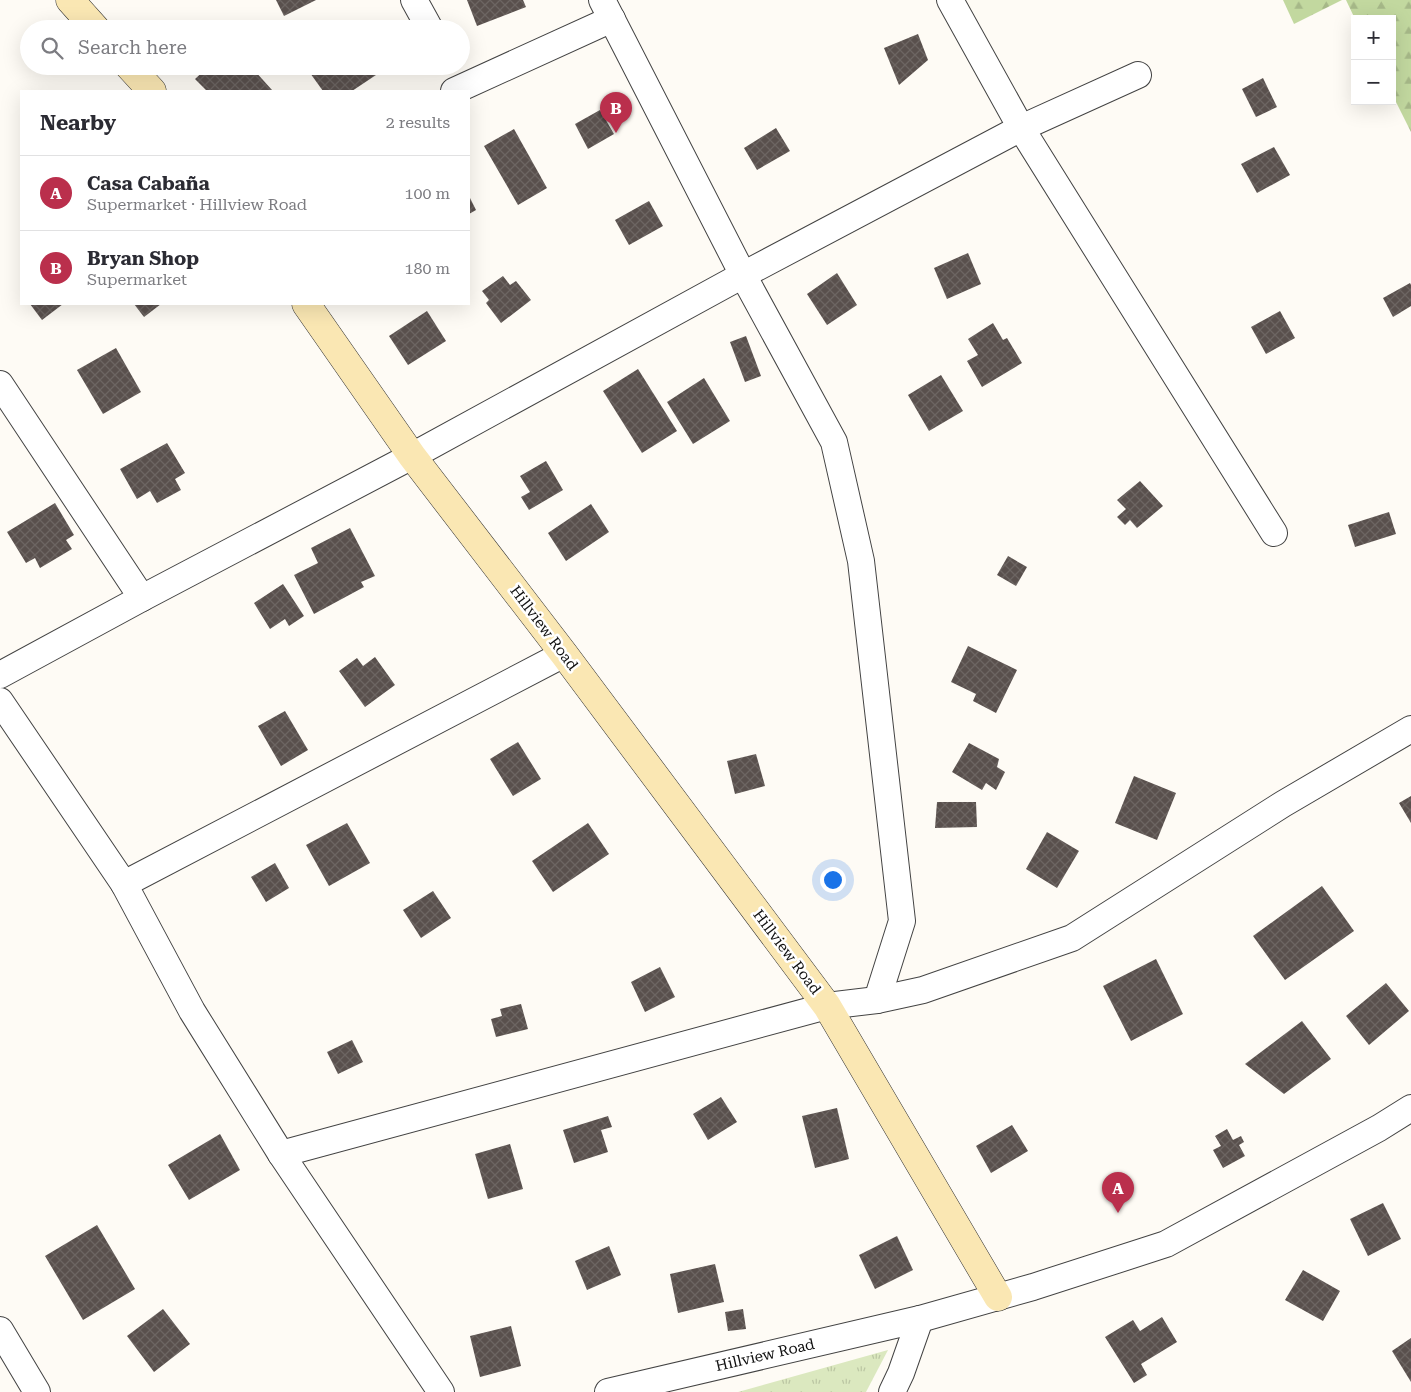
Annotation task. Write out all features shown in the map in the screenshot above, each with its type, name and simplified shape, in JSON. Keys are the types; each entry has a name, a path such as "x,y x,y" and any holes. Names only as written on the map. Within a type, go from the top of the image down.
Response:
{"street":[{"path":"70,0 88,20"},
{"path":"414,0 425,20"},
{"path":"950,0 1021,128 1274,534"},
{"path":"470,74 607,10 743,275 834,442 862,560 902,921 877,1000"},
{"path":"137,75 151,90"},
{"path":"455,81 468,75"},
{"path":"0,675 412,456 743,275 1021,128 1138,75"},
{"name":"Hillview Road","path":"307,305 412,456 564,654 827,1006 998,1297 920,1319 608,1392"},
{"path":"0,384 142,598"},
{"path":"124,884 564,654"},
{"path":"0,701 124,884 192,1011 281,1154 441,1392"},
{"path":"281,1154 827,1006 877,1000 923,990 1072,938 1282,804 1411,729"},
{"path":"998,1297 1166,1244 1379,1128 1411,1108"},
{"path":"892,1392 901,1373 920,1319"},
{"path":"0,1330 37,1392"}],"green space":[{"path":"1283,0 1342,0 1294,24"},
{"path":"1346,0 1411,0 1411,132 1396,102 1396,15 1353,15"},
{"path":"888,1350 866,1392 738,1392"}],"building":[{"path":"276,0 316,0 284,16"},
{"path":"467,0 523,0 526,7 477,26"},
{"path":"918,34 928,60 899,85 884,48"},
{"path":"199,75 258,75 272,90 206,90 195,79"},
{"path":"311,75 376,75 354,90 322,90"},
{"path":"1263,78 1277,107 1256,117 1242,89"},
{"path":"600,110 614,134 588,149 575,124"},
{"path":"776,128 790,151 757,170 744,148"},
{"path":"514,129 547,188 518,205 484,146"},
{"path":"1274,147 1290,175 1257,193 1241,164"},
{"path":"470,198 476,210 470,213"},
{"path":"649,201 663,226 629,245 615,220"},
{"path":"968,253 981,284 947,299 934,268"},
{"path":"837,273 857,305 827,325 807,294"},
{"path":"503,276 510,285 516,281 531,300 501,323 486,303 489,300 482,291"},
{"path":"1410,283 1411,306 1393,317 1383,298"},
{"path":"31,305 62,305 42,320"},
{"path":"135,305 160,305 144,317"},
{"path":"427,311 446,341 408,365 389,336"},
{"path":"1280,311 1295,338 1266,354 1251,327"},
{"path":"993,323 1003,340 1007,338 1022,363 982,387 967,361 978,355 968,339"},
{"path":"746,336 761,376 745,382 730,342"},
{"path":"116,348 141,392 103,414 77,370"},
{"path":"638,369 677,431 642,453 603,391"},
{"path":"941,375 963,411 929,431 908,395"},
{"path":"704,378 730,421 693,444 667,402"},
{"path":"167,443 185,473 175,479 181,490 157,503 150,491 137,499 120,469"},
{"path":"546,461 563,490 529,510 521,497 530,492 520,476"},
{"path":"1140,481 1163,506 1137,528 1130,520 1125,525 1117,517 1126,509 1117,500"},
{"path":"55,503 74,535 66,540 72,549 40,568 35,558 26,563 7,532"},
{"path":"591,504 609,532 566,561 548,533"},
{"path":"1389,512 1396,534 1355,547 1348,525"},
{"path":"350,528 375,576 361,582 364,587 314,614 294,575 318,563 311,548"},
{"path":"1008,556 1027,567 1016,586 997,575"},
{"path":"283,584 304,616 289,626 285,619 270,629 254,603"},
{"path":"968,646 1017,670 996,713 973,701 976,694 951,682"},
{"path":"375,657 395,685 365,707 339,671 357,658 363,666"},
{"path":"285,711 308,750 281,766 258,726"},
{"path":"518,742 541,779 513,796 490,759"},
{"path":"969,743 999,759 997,767 1005,772 996,790 986,783 982,790 952,772"},
{"path":"756,754 765,786 735,794 727,761"},
{"path":"1134,776 1176,793 1157,840 1115,823"},
{"path":"1411,796 1411,823 1399,803"},
{"path":"937,802 976,802 977,827 935,828"},
{"path":"347,823 370,863 329,886 306,845"},
{"path":"588,823 609,854 553,892 532,861"},
{"path":"1047,832 1079,851 1057,888 1026,869"},
{"path":"275,863 289,888 266,902 251,877"},
{"path":"1322,886 1354,931 1285,980 1253,936"},
{"path":"433,891 451,918 421,938 403,910"},
{"path":"1156,959 1183,1014 1131,1041 1103,986"},
{"path":"660,967 675,997 645,1012 631,982"},
{"path":"1386,983 1409,1011 1369,1045 1346,1016"},
{"path":"521,1004 528,1029 496,1037 491,1019 502,1016 500,1009"},
{"path":"1302,1021 1331,1059 1284,1094 1245,1064"},
{"path":"352,1040 363,1062 338,1074 327,1052"},
{"path":"721,1097 737,1122 708,1140 693,1114"},
{"path":"837,1108 849,1159 815,1168 802,1116"},
{"path":"608,1116 612,1127 601,1130 608,1152 574,1163 563,1130"},
{"path":"1012,1125 1028,1151 991,1173 976,1146"},
{"path":"1227,1129 1233,1140 1241,1136 1244,1142 1239,1145 1245,1156 1223,1168 1213,1150 1221,1146 1215,1136"},
{"path":"220,1134 240,1170 189,1200 168,1165"},
{"path":"510,1144 523,1189 488,1199 475,1154"},
{"path":"1383,1203 1401,1239 1368,1256 1350,1219"},
{"path":"97,1225 135,1289 83,1320 45,1256"},
{"path":"897,1236 913,1270 875,1289 859,1255"},
{"path":"609,1246 621,1275 587,1290 575,1261"},
{"path":"715,1264 724,1302 678,1313 670,1274"},
{"path":"1303,1270 1340,1291 1323,1321 1285,1300"},
{"path":"163,1309 190,1344 154,1372 127,1336"},
{"path":"743,1309 746,1329 728,1331 725,1312"},
{"path":"1162,1317 1177,1342 1141,1364 1147,1375 1134,1383 1105,1337 1133,1320 1140,1331"},
{"path":"511,1326 521,1366 480,1377 470,1336"},
{"path":"1411,1338 1411,1382 1392,1351"}],"place":[{"name":"Bryan Shop","path":"616,133"},
{"name":"Casa Cabaña","path":"1118,1213"}]}
